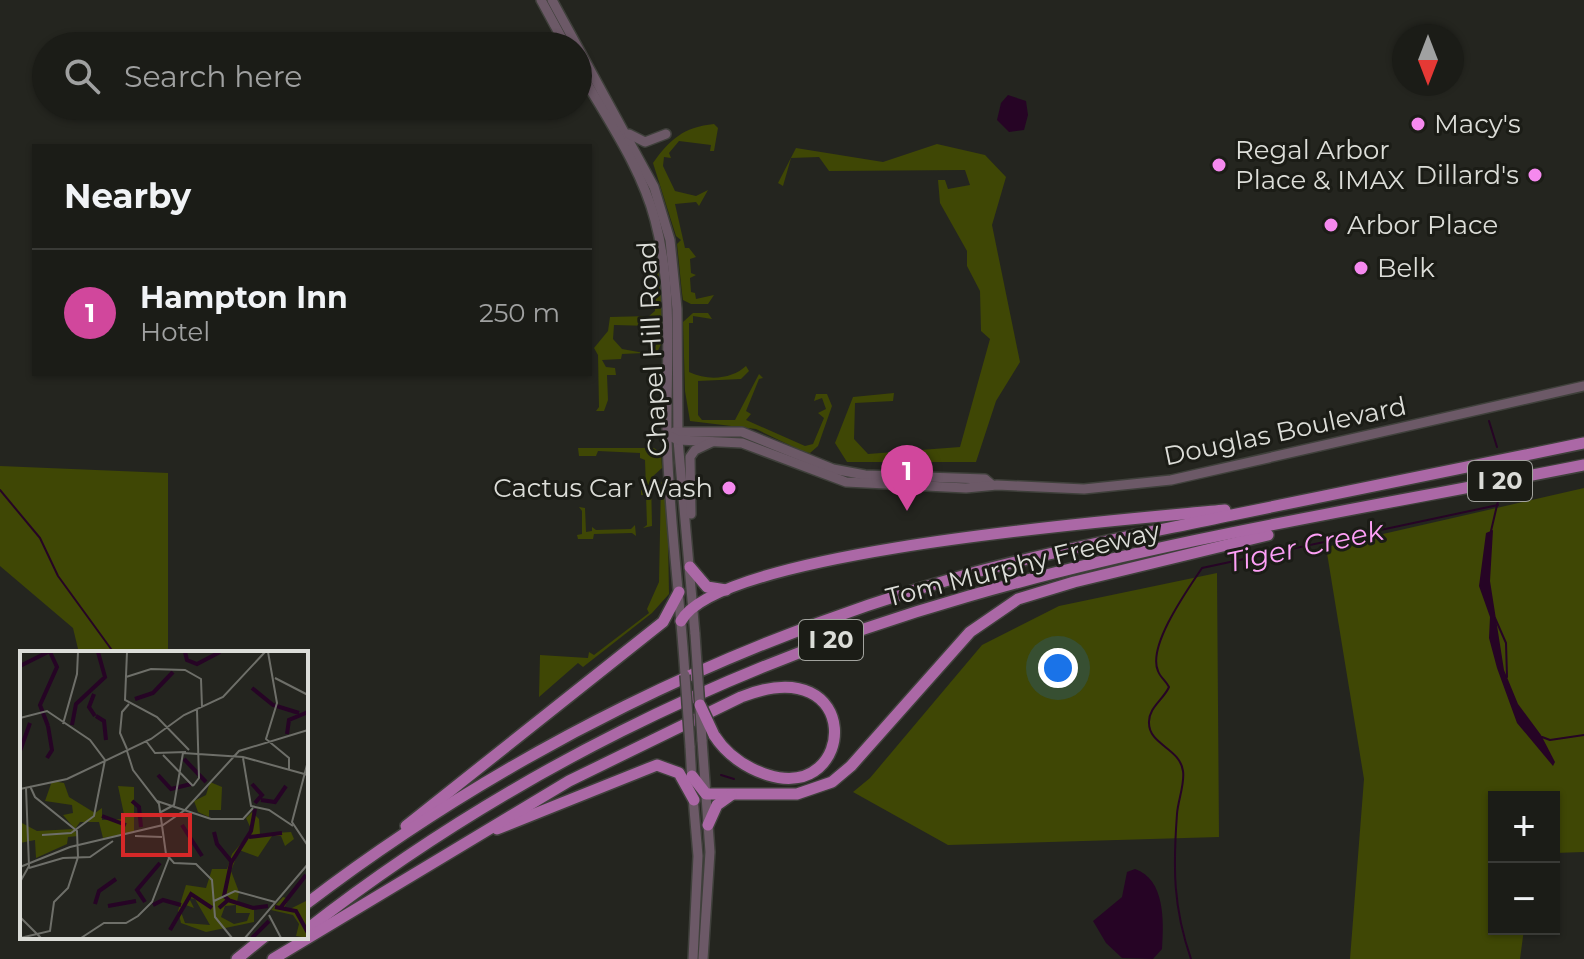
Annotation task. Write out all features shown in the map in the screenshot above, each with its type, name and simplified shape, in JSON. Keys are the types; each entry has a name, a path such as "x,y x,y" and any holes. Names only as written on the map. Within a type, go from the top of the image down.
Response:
{"highway":[{"name":"Tom Murphy Freeway","path":"308,903 462,797 589,725 673,684 787,635 918,590 1027,559 1584,443"},
{"name":"Tom Murphy Freeway","path":"308,929 406,858 551,768 680,702 796,653 899,617 1043,576 1584,465"},
{"path":"692,776 706,794 797,794 816,790 839,778 970,632 1018,599 1074,582 1416,498"},
{"path":"682,628 693,606 727,590 795,568 902,546 1290,503"},
{"path":"689,562 707,587 727,590"},
{"path":"384,848 429,807 663,622 679,592"},
{"path":"663,622 695,634"},
{"path":"308,937 614,756 759,690 794,686 814,692 829,708 836,732 833,748 822,766 812,774 792,779 773,777 748,767 714,735 700,705"},
{"path":"470,840 657,765 679,773 694,800"},
{"path":"708,825 717,805 731,795"},
{"path":"237,959 262,939"},
{"path":"271,959 295,939"},
{"path":"271,959 304,939"}],"main road":[{"path":"541,0 558,32"},
{"name":"Chapel Hill Road","path":"552,0 570,32"},
{"name":"Chapel Hill Road","path":"592,72 654,187 670,240 677,309 674,435 693,606 708,825 709,871 699,930"},
{"name":"Chapel Hill Road","path":"592,93 638,176 654,217 667,293 679,592 698,856 696,905 699,930"},
{"path":"624,129 645,142 666,134"},
{"name":"Douglas Boulevard","path":"674,435 739,443 836,480 891,486 988,488 992,485 1084,489 1171,480 1584,386"},
{"path":"677,404 688,423 705,430"},
{"name":"Douglas Boulevard","path":"674,435 705,430 742,432 837,470 878,476 985,479 992,485"},
{"path":"689,562 693,544 690,457 704,444 739,443"},
{"path":"836,480 844,476 870,479 878,476"},
{"path":"691,959 699,930"},
{"path":"699,930 703,959"}],"green space":[{"path":"714,124 718,128 714,151 710,151 711,145 679,141 669,153 671,158 664,157 663,166 675,191 696,196 708,190 699,206 696,202 675,204 685,248 689,248 696,257 690,259 691,273 696,275 690,278 691,292 695,293 696,299 714,295 708,304 691,304 683,300 677,244 681,240 676,236 653,163 665,147 686,131"},
{"path":"937,144 985,155 1006,177 992,225 1020,362 996,401 976,462 847,462 835,443 853,397 894,393 893,401 855,403 854,439 868,454 960,447 990,339 981,331 980,291 967,266 967,251 940,203 938,180 945,180 948,189 970,185 965,170 829,171 819,157 791,158 783,186 778,183 796,148 883,162"},
{"path":"653,263 661,270 662,342 655,357 652,356 652,347 656,346 651,326 614,325 613,339 622,349 644,353 622,354 621,359 602,360 606,367 615,368 616,375 607,375 608,400 604,411 596,411 599,407 598,355 594,348 608,331 610,317 649,316 655,311"},
{"path":"693,313 708,313 712,319 693,316 693,323 689,323 689,372 713,378 728,376 746,366 749,371 741,379 698,381 698,415 702,420 735,420 759,374 763,378 759,379 746,411 751,414 746,420 805,446 813,444 824,418 818,413 826,409 822,398 814,401 816,394 827,394 832,406 818,446 810,453 804,452 756,429 690,421 685,391 683,322"},
{"path":"578,448 654,448 661,453 662,468 651,478 652,526 643,528 647,525 646,495 641,495 641,490 646,489 645,460 640,458 640,453 598,451 596,456 579,456"},
{"path":"0,466 168,473 168,651 79,651 73,628 0,566"},
{"path":"661,482 667,485 669,594 652,613 583,667 578,663 539,697 540,655 588,658 589,652 594,655 649,613 647,609 659,582"},
{"path":"1584,488 1584,852 1560,853 1560,791 1488,791 1488,935 1523,935 1520,959 1350,959 1364,779 1326,547"},
{"path":"579,507 585,508 586,532 592,531 592,527 596,530 631,529 635,525 636,536 632,533 594,534 593,539 578,539 577,535 582,534 582,511"},
{"path":"1217,573 1219,837 948,845 853,792 870,778 982,645 1059,606"}],"shaded area":[{"path":"1008,95 1026,101 1028,115 1024,130 1009,132 997,120 1001,103"},
{"path":"1493,530 1490,581 1504,670 1518,704 1541,735 1555,762 1553,766 1517,723 1489,638 1490,617 1479,586 1486,533"},
{"path":"1135,869 1152,882 1160,902 1162,949 1153,959 1122,958 1106,943 1093,921 1122,897 1127,872"}],"waterway":[{"path":"1489,421 1497,447"},
{"path":"0,490 40,538 58,576 113,651"},
{"path":"1491,531 1498,501"},
{"name":"Tiger Creek","path":"1191,959 1181,922 1175,870 1177,814 1183,771 1176,757 1154,737 1149,718 1169,687 1158,671 1158,647 1171,618 1202,568 1498,505"},
{"path":"1495,618 1506,643 1507,677"},
{"path":"1542,737 1550,740 1584,735"},
{"path":"721,775 734,779"}],"place":[{"name":"Macy's","path":"1418,124"},
{"name":"Regal Arbor Place & IMAX","path":"1219,165"},
{"name":"Dillard's","path":"1535,175"},
{"name":"Arbor Place","path":"1331,225"},
{"name":"Belk","path":"1361,268"},
{"name":"Cactus Car Wash","path":"729,488"},
{"name":"Hampton Inn","path":"907,511"}]}
